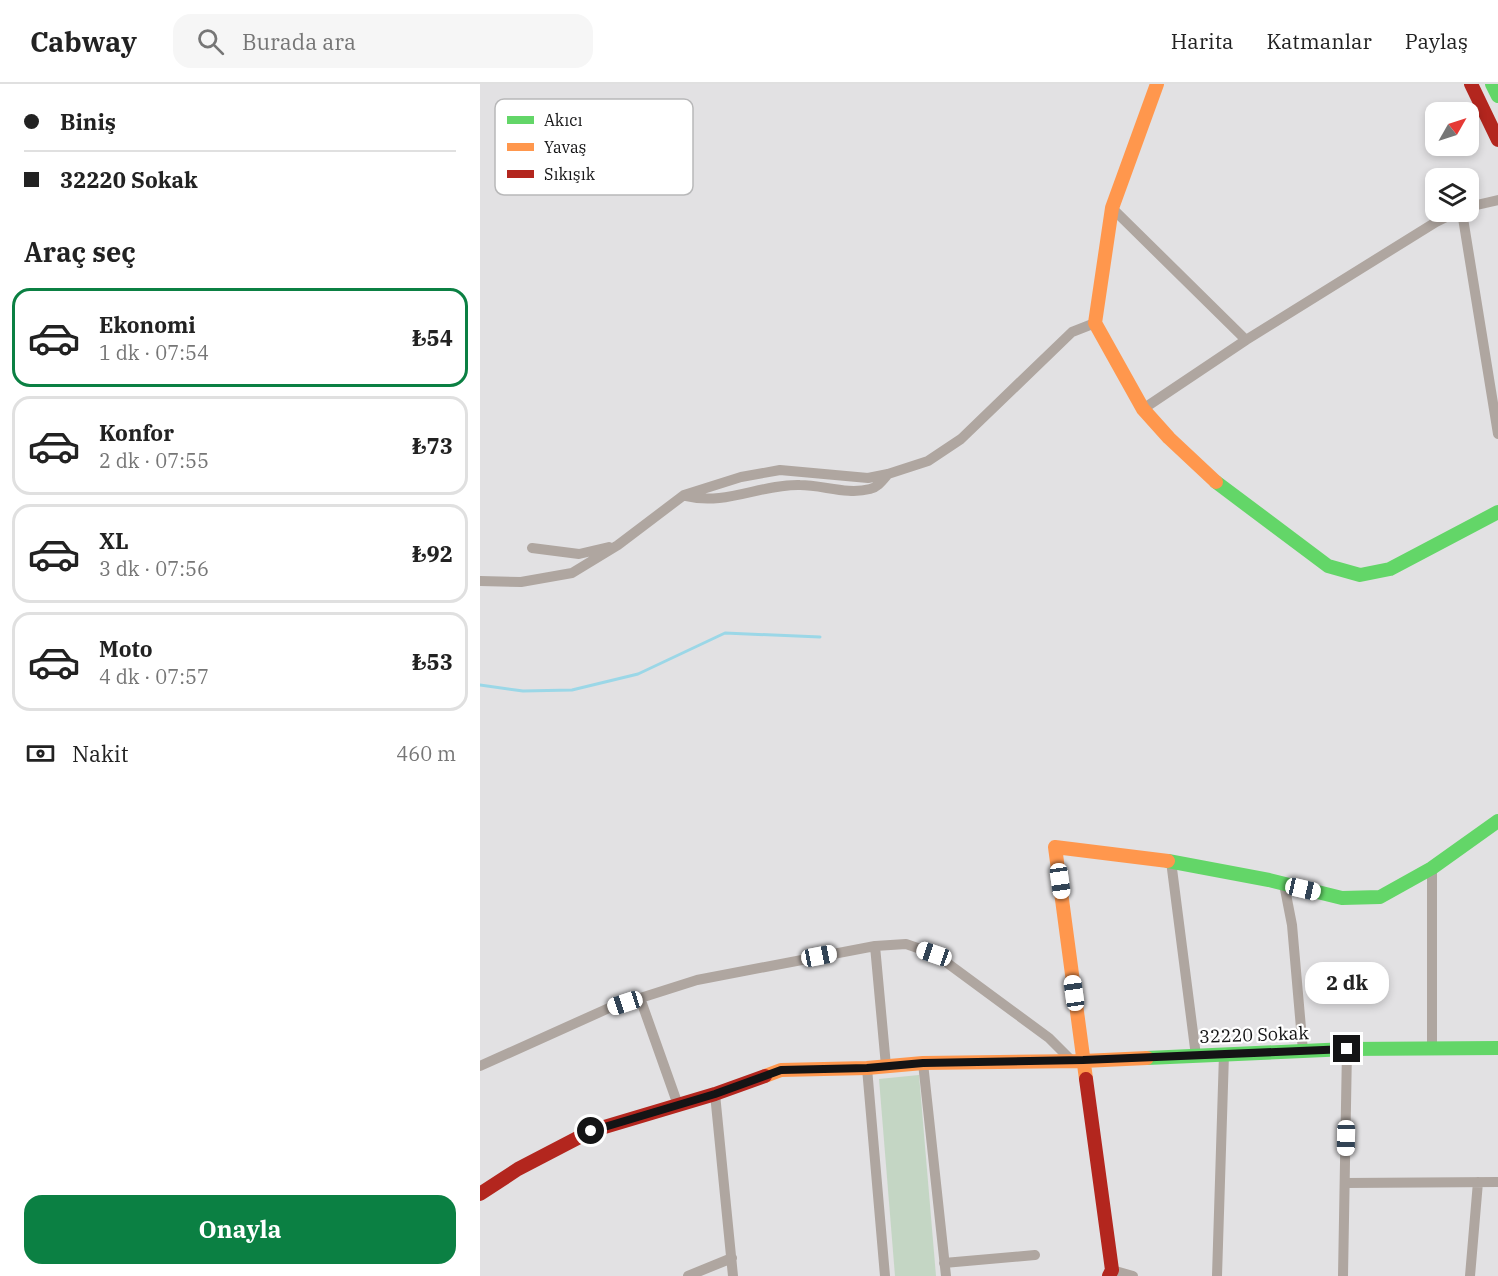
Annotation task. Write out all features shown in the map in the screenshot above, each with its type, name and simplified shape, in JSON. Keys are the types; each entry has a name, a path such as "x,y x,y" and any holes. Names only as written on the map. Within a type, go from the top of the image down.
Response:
{"street":[{"path":"1158,84 1135,139 1112,208 1095,323 1143,409 1169,438 1231,494 1328,566 1359,575 1390,569 1498,512"},
{"path":"1471,84 1498,140"},
{"path":"1492,84 1498,96"},
{"path":"1479,204 1498,200"},
{"path":"1112,208 1246,340"},
{"path":"1143,409 1246,340 1436,222"},
{"path":"1464,222 1498,434"},
{"path":"480,581 521,582 572,573 618,545 684,495 741,477 780,470 868,478 928,461 961,439 1072,332 1095,323"},
{"path":"684,495 701,500 737,496 781,486 800,485 834,489 870,489 878,486 888,474"},
{"path":"532,548 579,554 618,545"},
{"path":"1133,1276 1110,1273 1077,1060 1055,847 1171,861 1342,898 1380,897 1432,868 1498,821"},
{"path":"1171,861 1196,1056"},
{"path":"1432,868 1432,1048"},
{"path":"1284,884 1292,925 1303,1051"},
{"path":"480,1066 609,1008 697,980 875,946 906,944 934,954 1077,1060"},
{"path":"875,946 886,1066"},
{"path":"640,999 678,1105"},
{"name":"32220 Sokak","path":"480,1194 518,1169 591,1131 715,1094 781,1070 1347,1049 1498,1048"},
{"path":"1343,1276 1347,1049"},
{"path":"1217,1276 1224,1054"},
{"path":"923,1063 946,1276"},
{"path":"867,1068 885,1276"},
{"path":"715,1094 733,1276"},
{"path":"1470,1276 1478,1182"},
{"path":"1345,1183 1498,1182"},
{"path":"944,1263 1035,1256"},
{"path":"688,1276 732,1258"}],"green space":[{"path":"919,1075 936,1276 895,1276 879,1079"}],"waterway":[{"path":"480,685 523,691 572,690 638,674 725,633 820,637"}],"traffic: fast":[{"path":"1492,84 1498,96"},
{"path":"1216,482 1328,566 1360,575 1390,569 1498,512"},
{"path":"1168,861 1269,880 1342,898 1380,897 1432,868 1498,821"},
{"path":"1147,1058 1347,1049 1498,1048"}],"traffic: slow":[{"path":"1157,84 1112,208 1095,323 1143,409 1169,438 1216,482"},
{"path":"1086,1079 1055,847 1168,861"},
{"path":"765,1076 781,1070 867,1068 923,1063 1147,1058"}],"traffic: jam":[{"path":"1471,84 1498,140"},
{"path":"480,1194 518,1169 591,1131 715,1094 765,1076"},
{"path":"1086,1079 1112,1270 1109,1276"}],"route":[{"path":"591,1131 715,1094 781,1070 1347,1049"}]}
